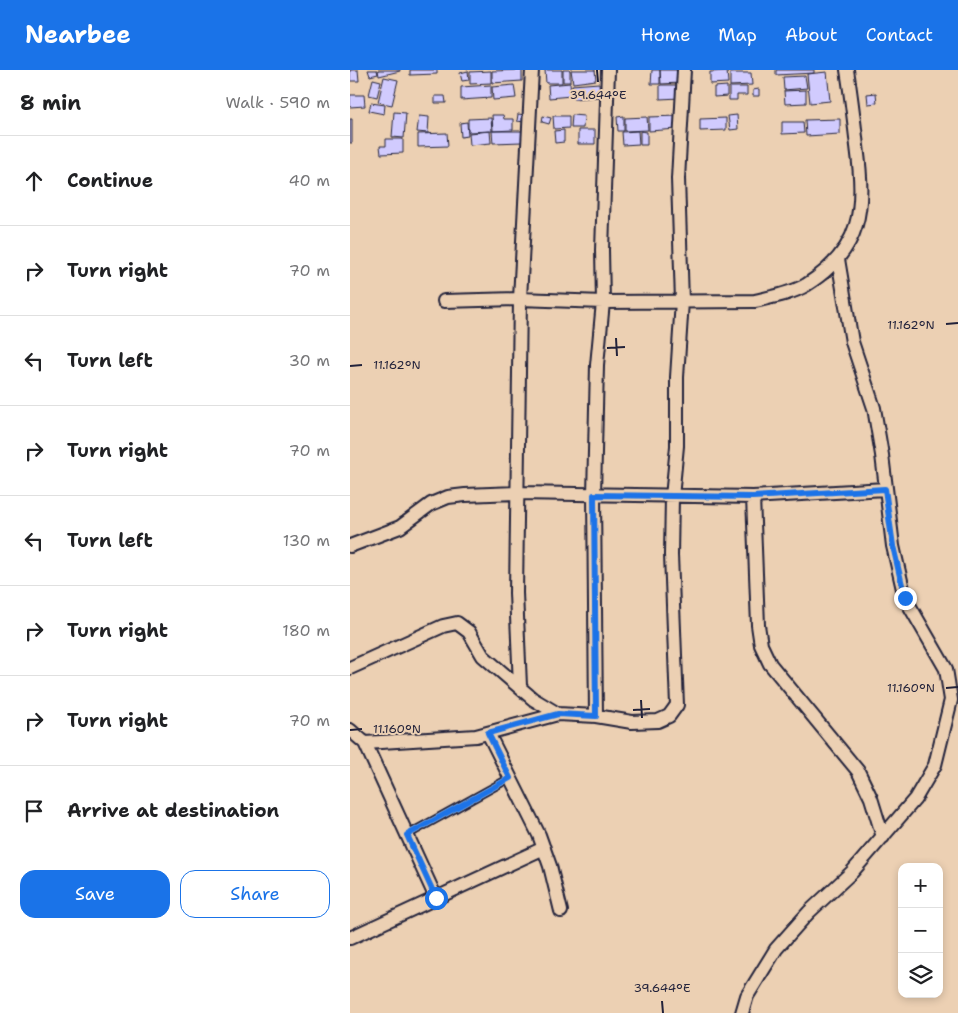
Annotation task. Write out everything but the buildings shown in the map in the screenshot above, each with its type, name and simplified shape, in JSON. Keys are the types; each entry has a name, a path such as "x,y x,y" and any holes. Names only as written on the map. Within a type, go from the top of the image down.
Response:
{"street":[{"path":"520,686 516,593 520,299 532,70"},
{"path":"596,716 594,495 597,365 603,302 602,250 608,70"},
{"path":"365,743 476,736 558,714 596,716 632,722 658,721 669,716 677,705 671,555 672,497 677,446 677,377 682,302 678,179 684,70"},
{"path":"444,301 520,299 603,302 755,302 805,286 838,259 854,231 861,209 862,180 847,70"},
{"path":"742,1013 747,996 776,949 809,912 852,872 915,800 935,765 951,700 946,669 905,598 893,546 874,408 852,342 838,259"},
{"path":"350,546 400,527 431,504 448,497 465,494 518,493 753,497 885,489"},
{"path":"753,497 758,625 761,645 770,664 858,771 871,798 883,837"},
{"path":"350,668 443,626 457,623 468,632 483,656 533,699 558,714"},
{"path":"350,730 365,743 436,898"},
{"path":"488,733 544,848 562,911"},
{"path":"350,938 544,848"}],"lane":[{"path":"407,835 510,778"}],"route":[{"path":"436,898 407,835 510,778 488,733 558,714 596,716 594,495 753,497 885,489 893,546 905,598"}]}
